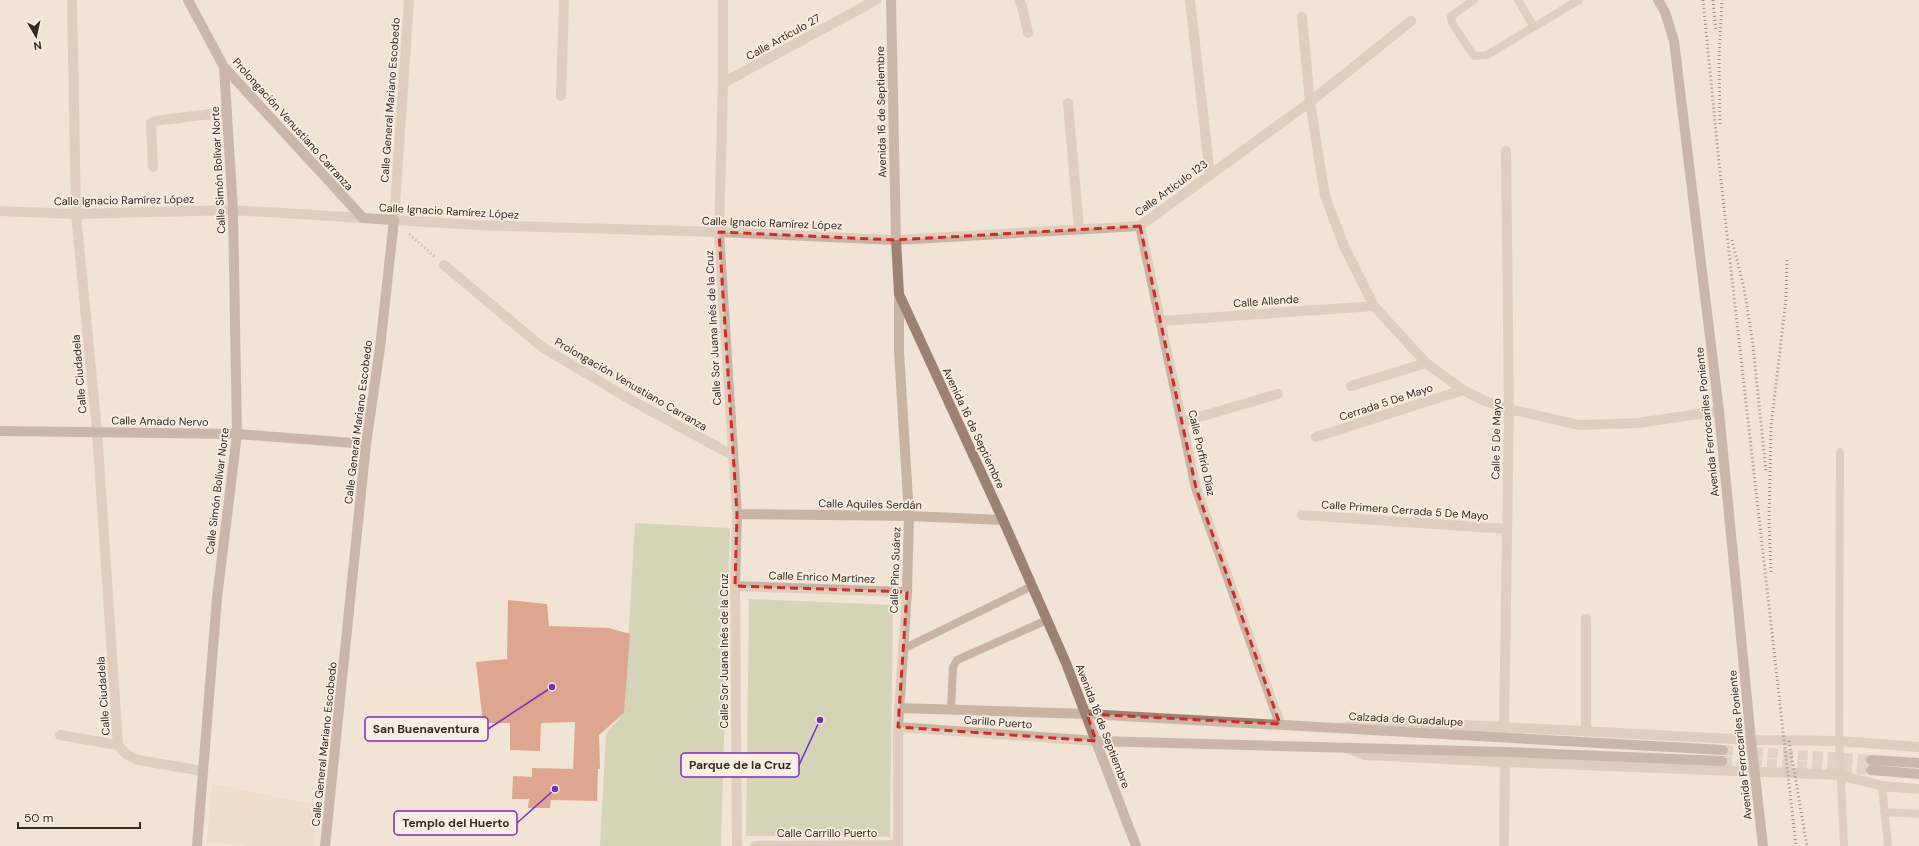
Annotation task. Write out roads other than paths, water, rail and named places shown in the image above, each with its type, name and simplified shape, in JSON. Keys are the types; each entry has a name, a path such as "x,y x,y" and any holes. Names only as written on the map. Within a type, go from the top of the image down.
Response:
{"main road":[{"name":"Prolongación Venustiano Carranza","path":"188,0 224,67 363,218"},
{"name":"Avenida 16 de Septiembre","path":"891,0 896,240 899,294 1048,620 1087,714 1136,846"},
{"name":"Avenida Ferrocariles Poniente","path":"1658,0 1665,12 1674,40 1719,411 1750,740 1762,846"},
{"name":"Calle Simón Bolívar Norte","path":"197,846 217,598 237,434 233,210 224,67"},
{"name":"Calle Ignacio Ramírez López","path":"363,218 394,220"},
{"name":"Calle General Mariano Escobedo","path":"325,846 366,444 380,348 394,220"},
{"name":"Calle Amado Nervo","path":"0,431 97,431 237,434 366,444"},
{"name":"Calzada de Guadalupe","path":"1087,714 1723,750"},
{"path":"1096,741 1505,752 1722,761"},
{"path":"1919,763 1871,765 1919,774"}],"street":[{"name":"Calle Ciudadela","path":"72,0 76,214 97,431 118,745 126,754 138,760 203,771"},
{"name":"Calle General Mariano Escobedo","path":"394,220 410,0"},
{"path":"561,96 564,0"},
{"name":"Calle Sor Juana Inés de la Cruz","path":"723,0 723,83 719,232 732,455 737,514 735,586 737,846"},
{"name":"Calle Artículo 27","path":"723,83 876,0"},
{"path":"1019,0 1022,6 1028,33"},
{"path":"1190,0 1210,175"},
{"path":"1302,17 1310,102 1325,196 1344,246 1374,306 1426,363 1463,390 1485,401 1509,409 1579,424 1638,423 1719,411"},
{"name":"Calle Artículo 123","path":"896,240 1140,226 1310,102 1411,21"},
{"path":"1068,103 1079,229"},
{"path":"153,167 151,123 155,121 227,112"},
{"name":"Calle 5 De Mayo","path":"1504,728 1509,409 1506,151"},
{"name":"Calle Ignacio Ramírez López","path":"0,211 76,214 233,210 363,218"},
{"name":"Calle Ignacio Ramírez López","path":"394,220 476,225 719,232 896,240"},
{"name":"Calle Porfirio Díaz","path":"1140,226 1196,488 1280,724"},
{"name":"Prolongación Venustiano Carranza","path":"444,265 542,347 630,400 732,455"},
{"name":"Calle Pino Suárez","path":"898,846 898,727 907,592 909,516 899,351 899,294"},
{"name":"Calle Allende","path":"1160,320 1374,306"},
{"path":"1351,386 1426,363"},
{"name":"Cerrada 5 De Mayo","path":"1316,437 1463,390"},
{"path":"1182,422 1278,394"},
{"name":"Calle Aquiles Serdán","path":"737,514 909,516 1003,520"},
{"name":"Calle Primera Cerrada 5 De Mayo","path":"1302,516 1507,529"},
{"name":"Calle Enrico Martínez","path":"735,586 907,592"},
{"path":"1586,618 1586,732"},
{"name":"Carillo Puerto","path":"900,708 1087,714"},
{"path":"1342,728 1371,720 1750,740 1839,741 1919,748"},
{"name":"Carillo Puerto","path":"898,727 1096,741"},
{"name":"Calle Ciudadela","path":"60,735 118,745"},
{"path":"1347,748 1365,755 1505,762 1840,774 1882,786 1919,789"},
{"path":"1504,846 1505,762"},
{"name":"Calle Carrillo Puerto","path":"756,846 898,846"}],"lane":[{"path":"1474,0 1451,16 1452,23 1474,56 1487,55 1579,0"},
{"path":"1518,0 1534,27"},
{"path":"1840,452 1839,741 1844,846"},
{"path":"904,649 1032,586"},
{"path":"951,710 953,667 957,660 1048,620"},
{"path":"1882,786 1888,846"},
{"path":"1884,812 1919,814"}],"tunnel":[{"path":"1723,750 1871,760"},
{"path":"1722,761 1871,770"}],"railway":[{"path":"1703,0 1719,163 1796,846"},
{"path":"1713,0 1716,32"},
{"path":"1720,124 1719,58 1722,0"},
{"path":"1732,240 1744,288 1753,345 1766,472"},
{"path":"1771,572 1769,522 1771,427 1786,299 1787,257"},
{"path":"1789,741 1807,846"}],"place":[{"name":"San Buenaventura","path":"552,687"},
{"name":"Parque de la Cruz","path":"820,720"},
{"name":"Templo del Huerto","path":"555,789"}]}
